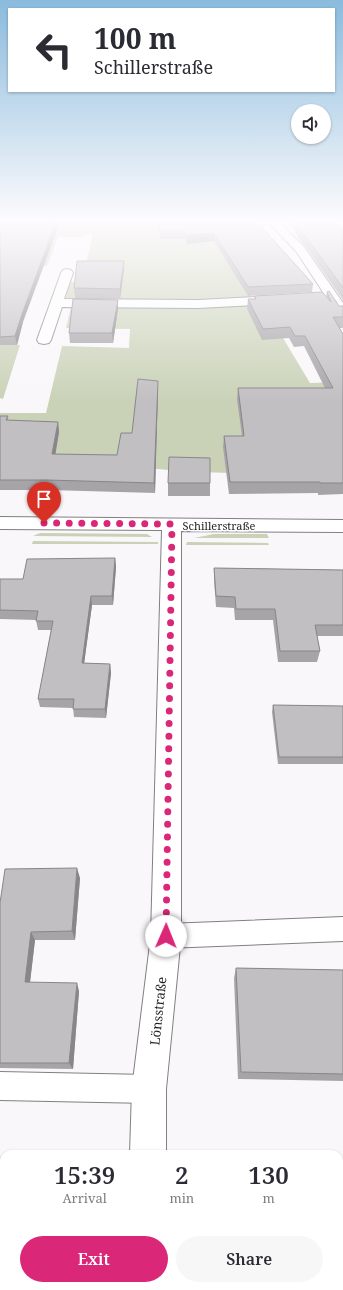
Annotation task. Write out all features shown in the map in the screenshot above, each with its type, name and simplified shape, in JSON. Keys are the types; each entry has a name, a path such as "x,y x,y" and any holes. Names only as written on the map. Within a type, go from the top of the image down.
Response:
{"street":[{"path":"44,340 64,282"},
{"path":"323,282 343,312"},
{"path":"316,297 332,296"},
{"path":"56,303 198,304 292,299"},
{"name":"Schillerstraße","path":"0,523 343,526"},
{"name":"Lönsstraße","path":"148,1150 149,1089 166,936 172,524"}],"lane":[{"path":"166,936 343,929"},
{"path":"0,1086 149,1089"}],"green space":[{"path":"69,282 242,282 252,300 65,303"},
{"path":"269,301 283,338 310,383 343,382 247,473 199,472 127,466 49,454 0,441 0,413 46,413 62,346 129,348 130,329 66,328 72,303"},
{"path":"0,345 20,345 3,399 0,398"},
{"path":"40,533 147,534 152,537 33,536"},
{"path":"214,534 267,534 269,538 194,538"},
{"path":"33,541 158,542 158,544 32,544"},
{"path":"187,542 268,543 269,545 186,545"}],"building":[{"path":"0,282 34,282 15,336 0,337"},
{"path":"75,282 121,282 120,289 74,288"},
{"path":"245,282 311,282 313,284 248,287"},
{"path":"339,282 343,282 343,288"},
{"path":"329,291 339,306 343,306 343,317 333,317 343,334 343,483 230,482 224,436 244,436 238,388 333,388 305,336 295,336 290,327 263,329 248,299 256,299 255,296 322,292 331,302 327,292"},
{"path":"73,299 118,300 112,333 69,333"},
{"path":"138,379 158,381 154,483 0,480 0,416 8,416 6,420 58,422 52,454 117,455 121,433 132,433"},
{"path":"169,457 210,458 210,483 168,483"},
{"path":"115,558 112,596 91,596 82,663 110,664 105,709 73,709 74,699 38,699 53,621 36,621 38,611 0,610 0,579 23,579 27,559"},
{"path":"214,568 343,570 343,625 315,625 320,651 280,651 275,609 236,609 235,597 216,596"},
{"path":"273,705 343,706 343,757 279,757"},
{"path":"77,868 72,931 31,932 25,982 77,983 69,1063 0,1063 0,903 5,869"},
{"path":"236,968 343,970 343,1074 241,1072"}],"route":[{"path":"44,523 172,524 166,936"}]}
